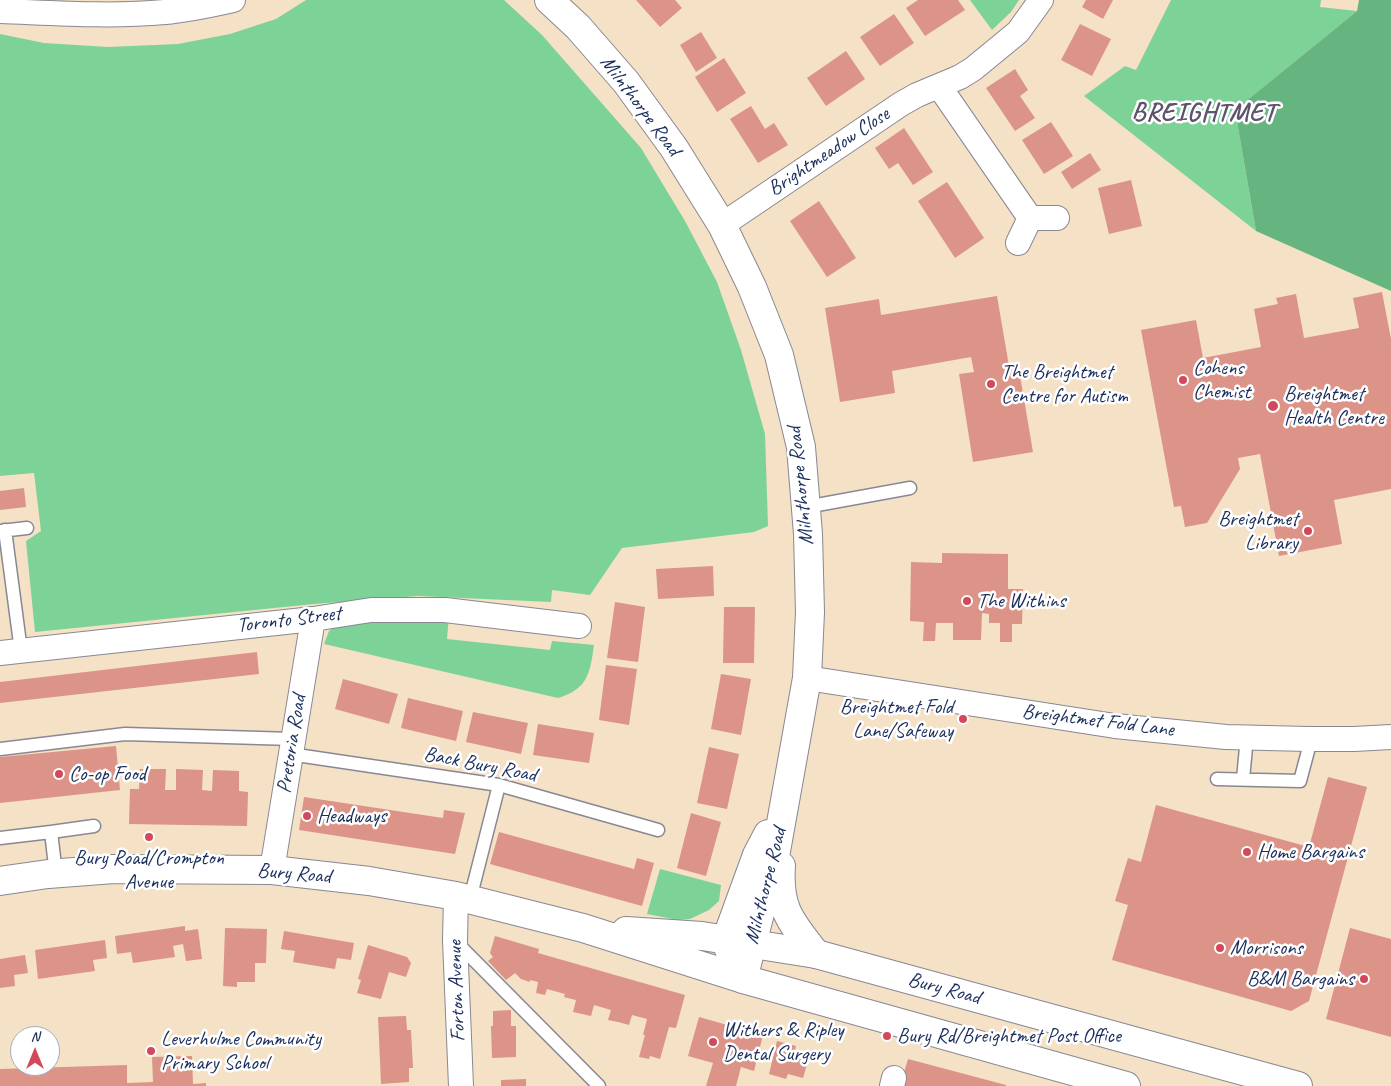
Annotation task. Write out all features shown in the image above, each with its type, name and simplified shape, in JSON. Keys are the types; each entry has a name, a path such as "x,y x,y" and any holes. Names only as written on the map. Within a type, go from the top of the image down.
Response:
{"main road":[{"name":"Milnthorpe Road","path":"549,0 578,27 626,82 674,148 722,225 752,287 779,355 801,447 808,534 810,612 807,678 776,851 739,942 740,978"},
{"path":"786,799 780,886 784,904 791,921 816,954"},
{"name":"Bury Road","path":"0,881 114,869 272,870 369,881 463,898 583,928 740,978 1126,1086"},
{"name":"Bury Road","path":"583,928 688,935 816,954 1298,1086"}],"street":[{"path":"0,11 134,14 200,7 233,0"},
{"name":"Brightmeadow Close","path":"722,225 901,104 917,95 960,77 973,69 1018,32 1041,0"},
{"path":"939,86 1030,218"},
{"path":"1030,218 1057,218"},
{"path":"1018,243 1030,218"},
{"name":"Toronto Street","path":"10,652 313,619 371,610 445,610 579,626"},
{"name":"Pretoria Road","path":"272,870 313,619"},
{"name":"Breightmet Fold Lane","path":"807,678 1115,726 1226,737 1308,739 1391,737"},
{"name":"Forton Avenue","path":"461,1086 455,940 463,898"}],"lane":[{"path":"806,507 910,488"},
{"path":"10,652 2,530 27,528"},
{"name":"Back Bury Road","path":"0,749 125,734 292,746 499,785 658,830"},
{"path":"1243,780 1247,737"},
{"path":"1217,779 1300,781 1308,751 1308,739"},
{"path":"463,898 499,785"},
{"path":"0,838 94,826"},
{"path":"51,832 56,874"},
{"path":"455,940 599,1086"}],"green space":[{"path":"306,0 504,0 542,35 641,148 685,221 717,282 741,350 765,434 768,526 754,532 622,548 590,595 552,590 551,602 418,596 314,604 35,632 26,541 41,531 34,473 0,476 0,34 44,43 108,47 178,44 230,34 276,19"},
{"path":"970,0 1019,0 1011,12 992,30"},
{"path":"1171,0 1321,0 1320,7 1357,11 1235,110 1256,231 1084,96 1125,66 1136,70"},
{"path":"1359,0 1391,0 1391,291 1256,231 1235,110 1357,11"},
{"path":"449,616 447,639 550,650 552,641 594,645 586,679 576,690 558,698 324,644 329,631 340,622"},
{"path":"660,869 721,885 719,901 709,910 690,919 678,920 647,914"}],"building":[{"path":"636,0 675,0 682,8 660,27"},
{"path":"918,0 958,0 965,10 925,36 906,8"},
{"path":"1086,0 1113,0 1103,19 1082,7"},
{"path":"894,14 914,43 880,66 860,37"},
{"path":"1080,24 1111,39 1092,76 1061,60"},
{"path":"701,32 717,58 696,72 680,45"},
{"path":"846,51 865,79 826,106 807,78"},
{"path":"724,58 746,93 717,112 695,77"},
{"path":"1015,69 1028,90 1020,96 1035,118 1015,131 986,88"},
{"path":"751,106 765,129 774,123 788,145 758,163 730,119"},
{"path":"1051,122 1073,156 1044,174 1022,140"},
{"path":"904,128 933,172 913,185 898,163 889,169 875,148"},
{"path":"1090,153 1101,170 1072,189 1061,172"},
{"path":"1131,180 1142,226 1109,234 1098,188"},
{"path":"947,182 984,238 955,258 918,201"},
{"path":"819,201 856,258 827,277 790,221"},
{"name":"Breightmet Health Centre","path":"1382,292 1391,339 1391,489 1334,500 1342,544 1279,556 1260,454 1238,458 1240,469 1207,523 1185,527 1181,506 1174,507 1141,330 1196,320 1203,358 1261,347 1254,309 1278,304 1276,298 1296,294 1304,338 1359,328 1353,298"},
{"name":"The Breightmet Centre for Autism","path":"997,296 1009,366 1018,364 1033,452 973,462 959,374 974,372 971,357 892,371 895,393 840,402 825,308 879,299 881,315"},
{"path":"24,488 26,507 0,510 0,491"},
{"name":"The Withins","path":"942,553 1008,554 1008,589 1023,589 1022,624 1012,624 1012,642 1000,642 1000,623 989,623 989,614 982,613 981,640 953,640 953,623 936,623 935,641 923,641 924,622 910,621 911,562 942,563"},
{"path":"713,566 714,596 658,599 656,569"},
{"path":"615,602 645,607 638,662 607,658"},
{"path":"724,607 755,607 754,663 723,663"},
{"path":"257,652 259,674 0,703 0,682"},
{"path":"606,665 637,669 629,725 599,720"},
{"path":"721,674 751,679 741,735 711,729"},
{"path":"343,679 398,694 389,724 335,709"},
{"path":"408,698 463,711 456,741 401,728"},
{"path":"473,712 528,723 521,754 466,742"},
{"path":"538,724 594,733 589,763 533,755"},
{"name":"Co-op Food","path":"116,746 120,790 0,803 0,757"},
{"path":"709,747 739,754 727,809 697,803"},
{"path":"140,769 166,769 165,790 176,790 176,769 203,770 202,790 212,791 213,770 239,771 239,791 248,792 247,826 129,824 130,789 139,789"},
{"path":"1328,777 1367,787 1309,1001 1291,1011 1112,960 1128,905 1115,901 1128,858 1141,862 1156,805 1309,847"},
{"path":"304,797 443,818 444,810 465,813 455,854 299,830"},
{"path":"691,813 721,822 706,876 677,868"},
{"path":"499,832 634,869 637,858 654,863 642,906 490,864"},
{"path":"185,926 185,931 198,929 202,959 186,961 183,944 173,946 175,957 133,963 131,952 117,954 115,936"},
{"path":"225,928 267,929 266,963 255,963 255,982 237,982 237,987 223,986"},
{"name":"B&M Bargains","path":"1350,928 1391,939 1391,1037 1326,1019"},
{"path":"284,931 354,943 351,960 337,958 335,969 293,962 295,951 281,949"},
{"path":"495,936 539,949 538,953 685,995 676,1028 669,1027 660,1059 650,1056 649,1059 639,1057 647,1019 632,1015 629,1025 608,1020 611,1010 594,1005 591,1016 573,1012 576,1000 564,997 565,994 547,989 545,995 536,993 538,982 521,979 515,973 506,980 488,961 493,957 490,953"},
{"path":"105,940 107,958 93,960 95,971 38,979 35,950"},
{"path":"368,945 407,957 411,963 406,977 389,972 381,999 357,993 361,980 358,979"},
{"path":"25,955 28,973 14,975 15,986 0,988 0,959"},
{"path":"511,1010 511,1026 516,1026 516,1057 492,1058 491,1026 493,1026 493,1011"},
{"path":"406,1016 407,1030 411,1030 413,1068 409,1068 409,1082 381,1084 378,1017"},
{"path":"699,1017 763,1035 754,1071 741,1067 736,1086 706,1086 713,1063 688,1056"},
{"path":"777,1041 796,1046 793,1057 808,1061 803,1078 788,1074 786,1079 769,1074"},
{"path":"192,1056 193,1084 206,1083 206,1086 0,1086 0,1069 10,1069 10,1076 60,1076 60,1067 127,1065 127,1083 153,1082 152,1057"},
{"path":"908,1059 1006,1085 1006,1086 900,1086"},
{"path":"526,1079 526,1086 501,1086 501,1080"}],"place":[{"name":"Cohens Chemist","path":"1183,380"},
{"name":"The Breightmet Centre for Autism","path":"991,384"},
{"name":"Breightmet Health Centre","path":"1273,406"},
{"name":"Breightmet Library","path":"1308,531"},
{"name":"The Withins","path":"967,601"},
{"name":"Breightmet Fold Lane/Safeway","path":"963,719"},
{"name":"Co-op Food","path":"59,774"},
{"name":"Headways","path":"307,816"},
{"name":"Bury Road/Crompton Avenue","path":"149,837"},
{"name":"Home Bargains","path":"1247,852"},
{"name":"Morrisons","path":"1220,948"},
{"name":"B&M Bargains","path":"1364,979"},
{"name":"Bury Rd/Breightmet Post Office","path":"887,1036"},
{"name":"Withers & Ripley Dental Surgery","path":"713,1042"},
{"name":"Leverhulme Community Primary School","path":"151,1051"}],"district":[{"name":"BREIGHTMET","path":"1204,113"}]}
